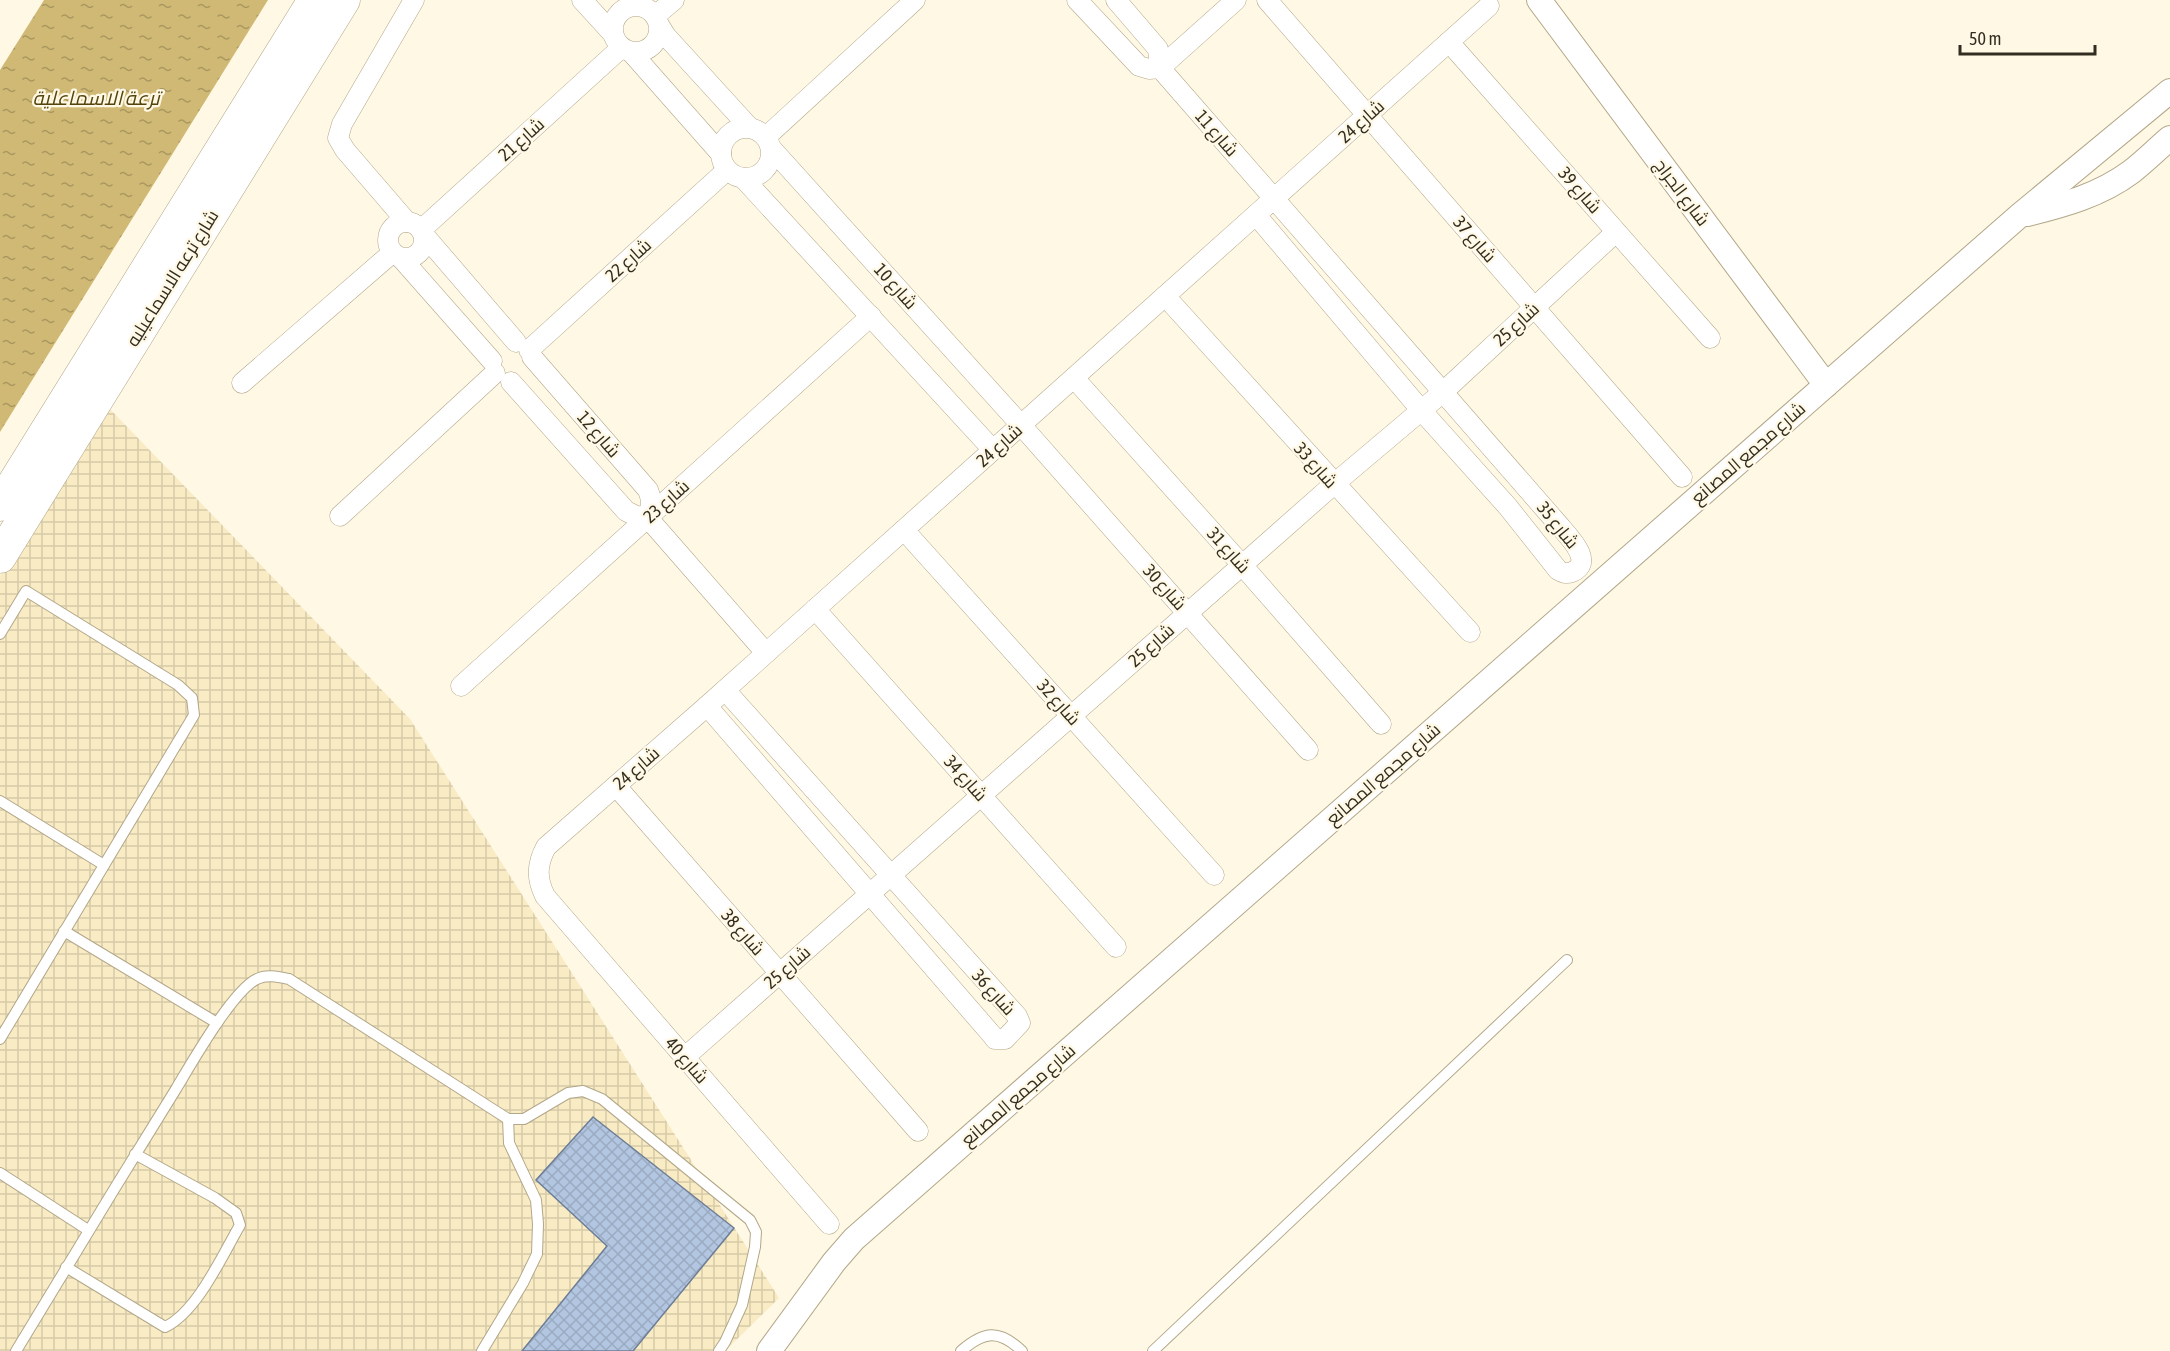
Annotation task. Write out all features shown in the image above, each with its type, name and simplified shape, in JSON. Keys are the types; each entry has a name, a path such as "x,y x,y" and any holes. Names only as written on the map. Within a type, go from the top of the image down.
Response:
{"main road":[{"name":"شارع ترعه الاسماعيليه","path":"0,505 314,0"},
{"name":"شارع ترعه الاسماعيليه","path":"0,557 344,0"}],"street":[{"name":"شارع 12","path":"414,0 342,124 338,138 340,144 526,349 648,490 651,508 647,517"},
{"path":"582,0 730,168 871,316 993,450"},
{"path":"648,12 674,0"},
{"path":"762,137 915,0"},
{"path":"1077,0 1139,66 1149,69 1160,68 1236,0"},
{"name":"شارع 11","path":"1116,0 1158,49 1160,68 1274,198"},
{"name":"شارع 37","path":"1267,0 1682,477"},
{"name":"شارع الجراج","path":"1540,0 1826,385"},
{"path":"633,6 648,12 659,34 655,42 649,49 640,52 622,44 613,24 617,16 624,9 633,6"},
{"name":"شارع 24","path":"545,896 539,884 538,871 540,858 546,847 725,690 1489,6"},
{"name":"شارع 10","path":"648,12 666,36 762,137 1021,425"},
{"name":"شارع 39","path":"1449,42 1710,338"},
{"name":"شارع 21","path":"417,229 622,44"},
{"name":"شارع مجمع المصانع","path":"769,1351 834,1262 854,1239 2019,216 2170,91"},
{"path":"733,131 762,137 771,157 768,166 761,173 752,177 730,168 722,145 726,137 733,131"},
{"name":"شارع مجمع المصانع","path":"2019,216 2068,204 2111,184 2131,171 2170,138"},
{"name":"شارع 22","path":"526,349 730,168"},
{"name":"شارع 35","path":"1256,215 1421,410 1508,507 1558,570 1563,573 1575,571 1582,560 1575,546 1274,198"},
{"path":"400,223 417,229 423,248 419,254 407,259 396,256 389,247 389,233 400,223"},
{"name":"شارع 25","path":"685,1057 1334,484 1443,392 1616,232"},
{"name":"شارع 12","path":"396,256 626,511 636,516 647,517 766,653"},
{"path":"242,383 396,256"},
{"name":"شارع 33","path":"1165,296 1470,632"},
{"name":"شارع 23","path":"461,686 871,316"},
{"path":"503,344 526,349 533,364 530,372 518,381 499,372 494,354 503,344"},
{"path":"340,516 499,372"},
{"name":"شارع 31","path":"1074,378 1381,724"},
{"name":"شارع 30","path":"1021,425 1308,750"},
{"name":"شارع 32","path":"904,530 1214,875"},
{"name":"شارع 34","path":"815,609 1116,947"},
{"name":"شارع 36","path":"707,706 995,1039 1005,1039 1019,1026 1017,1016 890,877 725,690"},
{"name":"شارع 38","path":"615,786 918,1131"},
{"name":"شارع 40","path":"545,896 829,1224"}],"lane":[{"path":"0,634 26,591 178,685 192,698 194,715 0,1039"},
{"path":"2,807 104,865"},
{"path":"64,931 217,1023"},
{"path":"1153,1351 1567,960"},
{"path":"16,1351 88,1230 217,1023 244,988 257,978 272,976 289,979 508,1119 524,1119 568,1093 583,1091 602,1099 750,1220 756,1232 755,1247 742,1305 719,1351"},
{"path":"482,1351 523,1283 537,1254 536,1200 509,1143 508,1119"},
{"path":"66,1267 165,1327 175,1323 201,1292 240,1225 236,1213 214,1198 135,1154"},
{"path":"0,1173 88,1230"},
{"path":"961,1351 983,1336 1000,1335 1022,1351"}],"shaded area":[{"path":"104,403 410,719 779,1298 725,1351 0,1351 0,576"}],"water":[{"name":"ترعة الاسماعلية","path":"44,0 268,0 0,432 0,70"}],"building":[{"path":"593,1117 734,1228 633,1351 522,1351 607,1246 536,1180"}]}
